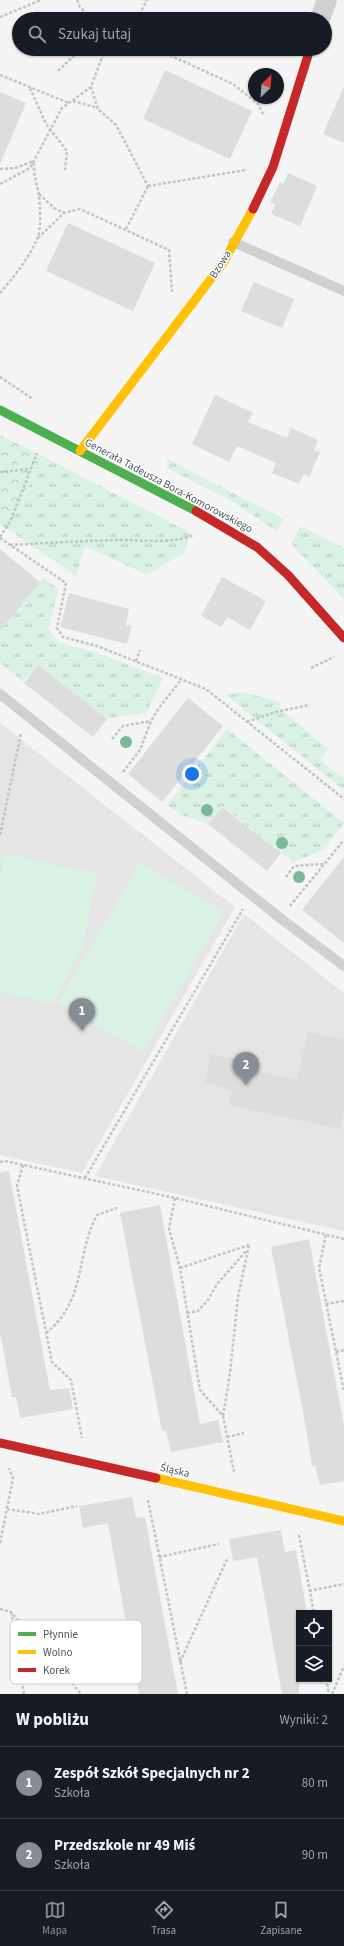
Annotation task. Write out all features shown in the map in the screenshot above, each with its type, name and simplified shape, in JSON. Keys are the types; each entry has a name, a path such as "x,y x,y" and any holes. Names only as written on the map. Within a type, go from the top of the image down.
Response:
{"street":[{"path":"322,12 326,0"},
{"name":"Bzowa","path":"80,451 223,263 233,242 256,204 273,167 308,56"},
{"name":"Generała Tadeusza Bora-Komorowskiego","path":"0,410 206,516 257,547 288,575 344,638"},
{"name":"Śląska","path":"0,1443 344,1520"}],"lane":[{"path":"233,242 344,291"},
{"path":"0,694 280,918 344,966"}],"path":[{"path":"12,12 41,0"},
{"path":"77,0 80,7 85,12"},
{"path":"141,12 147,0"},
{"path":"0,17 12,12"},
{"path":"58,71 74,56"},
{"path":"0,184 30,168 62,108 91,87 102,56"},
{"path":"171,56 233,84 258,104 266,121"},
{"path":"0,75 69,104"},
{"path":"91,87 98,109"},
{"path":"30,88 50,132 67,151 65,170"},
{"path":"73,101 98,109 116,125 148,186"},
{"path":"0,169 15,168 34,162"},
{"path":"34,162 40,216 38,238"},
{"path":"148,186 247,170"},
{"path":"126,229 148,186"},
{"path":"38,193 54,208 64,212 80,209 169,250 172,295"},
{"path":"0,293 22,264 38,238 64,212"},
{"path":"38,449 11,520 0,537 66,583 57,628 63,636 97,646 206,689 344,799"},
{"path":"0,472 29,470"},
{"path":"10,545 118,540 165,540 190,538 200,533"},
{"path":"136,661 140,650"},
{"path":"332,650 340,660"},
{"path":"311,668 336,656"},
{"path":"113,784 140,750 151,721 159,708 181,680"},
{"path":"247,722 276,712 309,705"},
{"path":"112,739 123,726 151,721"},
{"path":"0,835 21,732"},
{"path":"280,918 344,840"},
{"path":"286,877 294,866 324,864"},
{"path":"85,1178 245,906"},
{"path":"0,1162 23,1165 175,1198 344,1239"},
{"path":"23,1165 17,1186 52,1362 71,1380 82,1440"},
{"path":"175,1198 169,1229 180,1268 200,1390 223,1416"},
{"path":"46,1333 57,1324 73,1298 91,1227 97,1215 117,1208"},
{"path":"326,1235 319,1268 344,1390"},
{"path":"180,1268 249,1245 238,1297 230,1373 223,1416 235,1474"},
{"path":"187,1314 198,1311 208,1300 217,1284 248,1249"},
{"path":"326,1304 344,1301"},
{"path":"336,1352 344,1350"},
{"path":"227,1437 244,1433"},
{"path":"0,1543 2,1525 7,1509 13,1478 8,1462"},
{"path":"147,1494 186,1694"},
{"path":"7,1509 39,1514 77,1506"},
{"path":"305,1512 298,1535 313,1610"},
{"path":"159,1557 219,1544"},
{"path":"180,1662 228,1557"},
{"path":"309,1591 344,1584"},
{"path":"0,1609 11,1612 18,1620"},
{"path":"11,1612 12,1620"},
{"path":"331,1694 344,1666"},
{"path":"327,1682 331,1694"},
{"path":"22,1684 24,1694"},
{"path":"72,1684 81,1694"}],"shaded area":[{"path":"0,723 235,907 82,1173 0,1155"},
{"path":"244,914 344,993 344,1231 95,1176"}],"green space":[{"path":"0,435 42,456 9,530 0,524"},
{"path":"42,456 191,533 184,553 147,575 85,546 76,576 9,530"},
{"path":"167,459 284,519 276,531 230,500 167,468"},
{"path":"300,526 344,548 344,599 291,544"},
{"path":"43,578 59,589 48,629 59,643 95,652 163,678 147,712 107,719 38,665 23,682 0,663 0,631"},
{"path":"242,692 281,702 280,708 328,749 320,760 344,779 344,790 226,695"},
{"path":"227,729 344,823 323,850 293,862 222,806 208,824 182,815 167,805"},
{"path":"4,854 97,873 83,946 52,1004 0,992 0,877"},
{"path":"140,863 224,912 143,1052 58,1003"}],"building":[{"path":"165,70 252,111 230,159 143,119"},
{"path":"344,86 344,143 323,134"},
{"path":"0,92 26,103 0,164"},
{"path":"288,173 317,186 300,226 271,214 275,204 270,203 280,182 283,184"},
{"path":"68,223 155,263 133,311 46,271"},
{"path":"254,282 294,299 282,328 241,311"},
{"path":"215,395 253,413 248,422 287,438 291,428 318,440 314,450 320,452 309,477 304,474 299,484 272,473 276,463 237,446 229,462 192,444"},
{"path":"0,549 40,582 0,631"},
{"path":"222,577 266,601 250,630 227,617 221,627 201,616"},
{"path":"69,593 129,609 126,625 132,626 127,644 60,627"},
{"path":"38,665 107,719 93,737 24,683"},
{"path":"188,698 223,726 162,802 128,774"},
{"path":"222,807 281,853 267,871 208,824"},
{"path":"344,857 344,943 302,910"},
{"path":"308,1032 344,1040 344,1109 340,1129 229,1105 232,1090 205,1083 211,1054 254,1063 253,1070 297,1080"},
{"path":"9,1171 50,1390 69,1388 73,1409 20,1418 16,1397 12,1397 0,1332 0,1172"},
{"path":"160,1205 200,1424 218,1420 223,1442 171,1452 166,1430 162,1431 120,1213"},
{"path":"309,1239 344,1426 344,1481 320,1485 315,1465 312,1466 271,1247"},
{"path":"132,1497 136,1518 145,1517 178,1694 139,1694 137,1684 142,1684 142,1620 126,1620 108,1523 83,1528 79,1506"},
{"path":"281,1530 285,1552 296,1550 306,1610 296,1610 296,1682 299,1682 299,1694 282,1694 257,1557 233,1561 229,1539"}],"traffic: fast":[{"path":"0,410 196,511"}],"traffic: slow":[{"path":"80,451 223,263 253,209"},
{"path":"156,1478 344,1521"}],"traffic: jam":[{"path":"253,209 273,167 308,56"},
{"path":"196,511 257,547 288,575 344,638"},
{"path":"0,1443 156,1478"}],"place":[{"name":"Zespół Szkół Specjalnych nr 2","path":"82,1031"},
{"name":"Przedszkole nr 49 Miś","path":"246,1085"}]}
